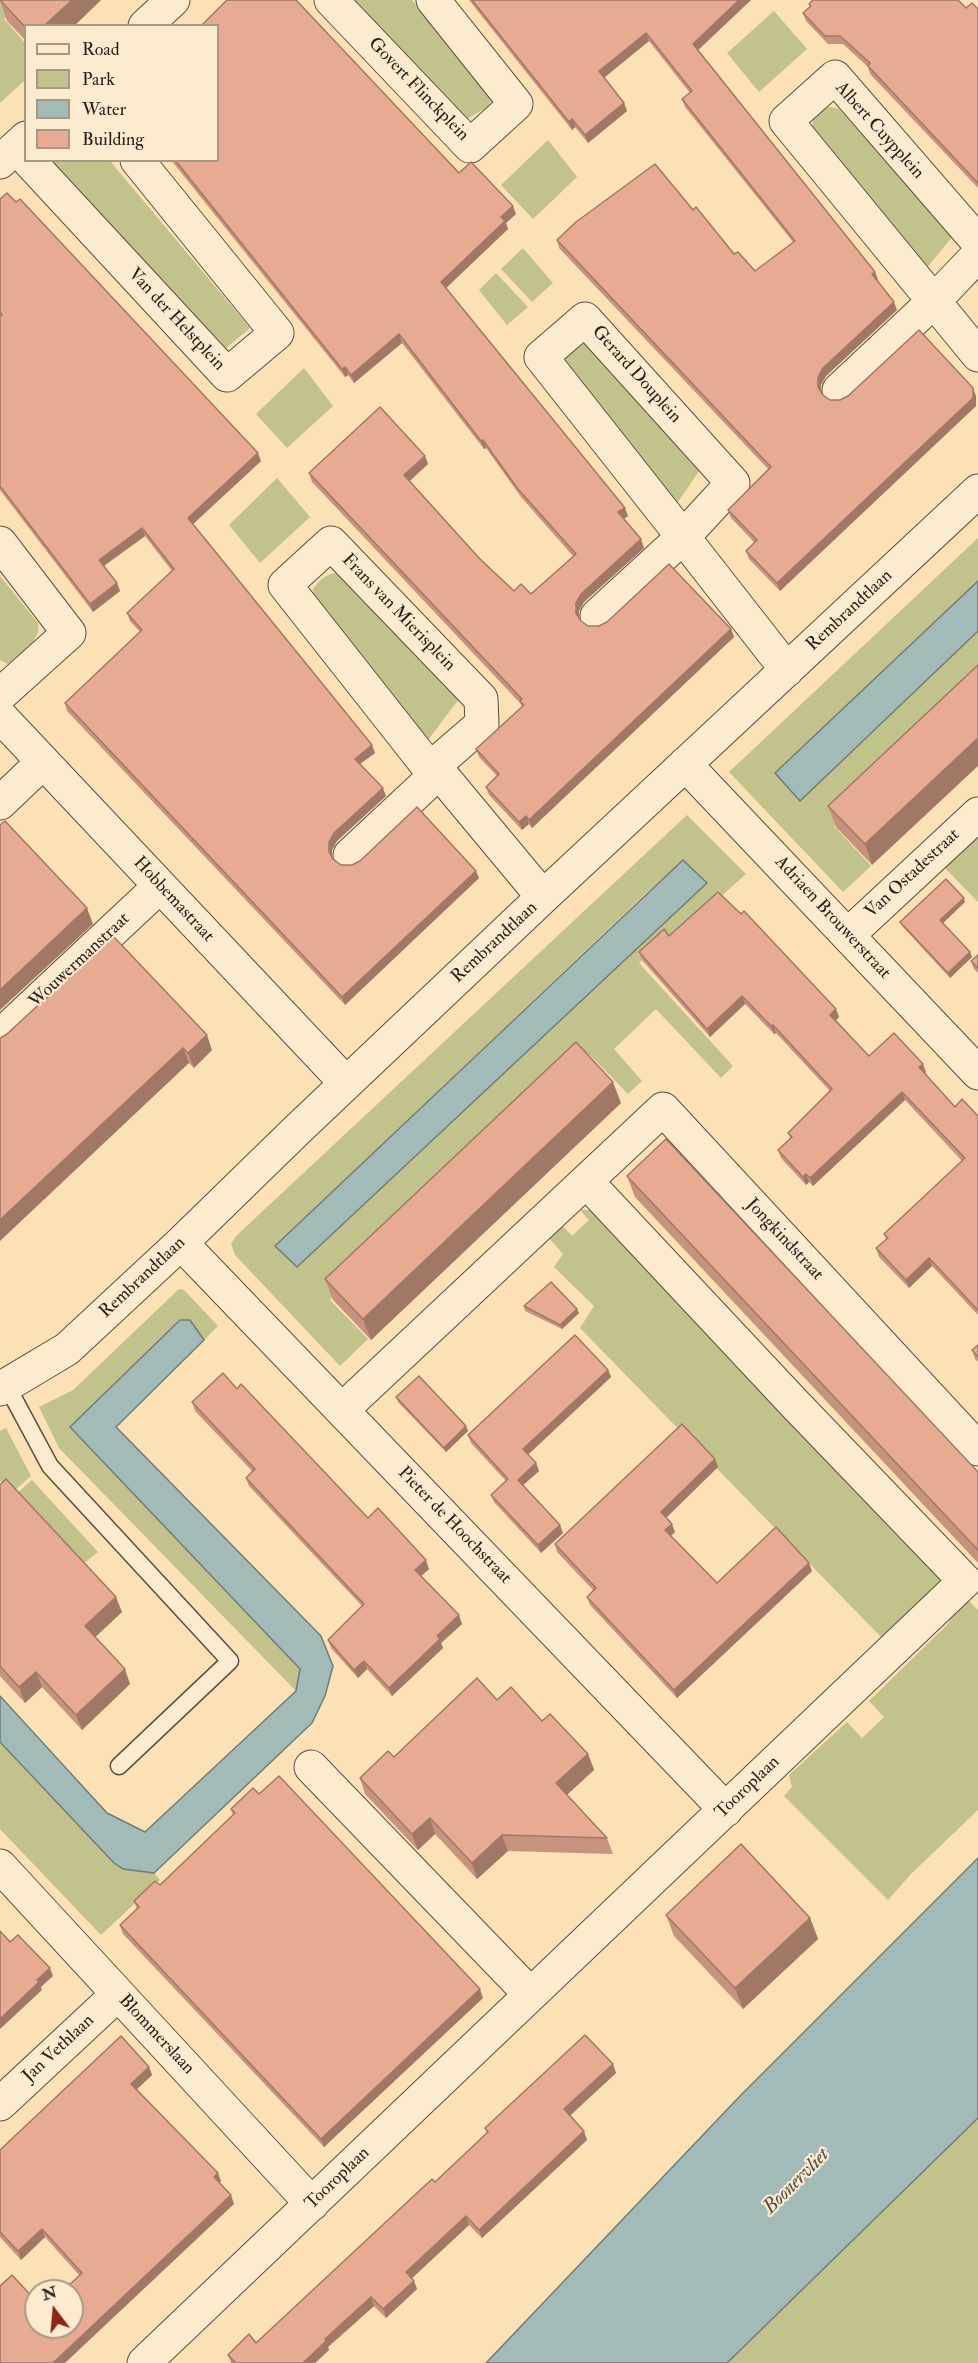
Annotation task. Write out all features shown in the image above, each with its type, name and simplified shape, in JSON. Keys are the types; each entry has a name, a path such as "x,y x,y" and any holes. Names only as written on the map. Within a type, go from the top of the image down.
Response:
{"street":[{"path":"147,24 173,0"},
{"name":"Govert Flinckplein","path":"331,0 470,146 516,104 434,0"},
{"name":"Albert Cuypplein","path":"978,242 835,78 786,121 978,355"},
{"name":"Van der Helstplein","path":"27,162 227,375 277,333 139,162"},
{"path":"839,390 933,302 978,255"},
{"name":"Gerard Douplein","path":"597,616 683,537 733,483 585,319 541,357 683,537 787,670"},
{"name":"Rembrandtlaan","path":"3,1387 67,1349 543,897 978,491"},
{"path":"0,543 69,633 0,695"},
{"name":"Frans van Mierisplein","path":"350,855 435,771 482,724 481,699 331,543 285,585 435,771 543,897"},
{"name":"Hobbemastraat","path":"0,716 346,1083"},
{"path":"0,803 43,762"},
{"name":"Adriaen Brouwerstraat","path":"685,764 978,1073"},
{"name":"Van Ostadestraat","path":"848,935 978,814"},
{"name":"Wouwermanstraat","path":"0,1036 159,886"},
{"name":"Jongkindstraat","path":"342,1409 663,1108 978,1449"},
{"path":"586,1181 801,1411 972,1583"},
{"name":"Pieter de Hoochstraat","path":"181,1243 726,1810"},
{"name":"Tooroplaan","path":"144,2363 530,1994 972,1583"},
{"path":"310,1767 530,1994"},
{"name":"Blommerslaan","path":"0,1866 312,2204"},
{"name":"Jan Vethlaan","path":"0,2104 118,1994"}],"lane":[{"name":"Rembrandtlaan","path":"3,1387 50,1466 230,1661 119,1766"}],"green space":[{"path":"0,0 24,0 4,19 24,42 24,81 0,103"},
{"path":"355,0 412,0 493,98 487,107 467,119"},
{"path":"774,11 807,49 759,92 727,53"},
{"path":"831,107 839,109 952,237 926,269 812,128 814,112"},
{"path":"548,140 577,177 533,219 501,185"},
{"path":"51,162 111,162 250,328 226,348"},
{"path":"523,248 553,283 532,302 501,269"},
{"path":"496,273 528,307 507,325 479,290"},
{"path":"576,343 587,344 704,464 675,506 565,368 565,357"},
{"path":"304,368 333,406 287,448 256,414"},
{"path":"277,478 310,517 260,563 229,525"},
{"path":"978,538 978,581 775,773 800,800 978,631 978,690 834,826 871,866 843,892 729,772"},
{"path":"337,573 459,699 428,740 314,600 313,589 318,583 326,576"},
{"path":"0,576 38,623 37,635 33,641 8,664 0,660"},
{"path":"687,815 746,874 660,951 655,947 639,963 733,1066 721,1078 656,1009 614,1049 642,1081 628,1094 590,1055 330,1300 368,1339 340,1366 235,1255 231,1244 236,1236","holes":["683,861 275,1246 645,894"]},
{"path":"978,834 978,902 944,867"},
{"path":"579,1209 595,1211 942,1581 881,1637 580,1328 594,1306 554,1267 563,1254 546,1235 560,1223 572,1236 589,1220"},
{"path":"179,1289 184,1290 218,1326 204,1340 190,1320 81,1438 300,1669 296,1691 59,1448 39,1407 73,1390"},
{"path":"6,1428 31,1476 13,1492 0,1481 0,1431"},
{"path":"32,1480 98,1552 82,1565 16,1494"},
{"path":"968,1600 978,1610 978,1810 911,1874 888,1900 784,1796 792,1787 789,1775 847,1722 862,1738 884,1717 869,1701 949,1623 952,1609"},
{"path":"0,1742 114,1863 123,1869 154,1873 160,1880 101,1935 0,1829"},
{"path":"978,2118 978,2363 727,2363"}],"water":[{"path":"978,581 978,631 800,801 775,773"},
{"path":"683,860 707,883 297,1267 275,1246"},
{"path":"180,1320 190,1320 204,1340 116,1427 321,1636 333,1666 325,1696 312,1723 154,1873 123,1869 114,1863 0,1742 0,1696 107,1813 145,1832 296,1691 300,1669 70,1427"},
{"name":"Boonervliet","path":"978,1858 978,2118 727,2363 486,2363 740,2096"}],"building":[{"path":"0,0 72,0 46,24 24,24 24,26"},
{"path":"227,0 296,0 459,173 471,162 513,206 501,217 505,221 441,282 625,508 618,512 641,539 581,594 576,603 576,613 588,626 599,626 607,622 669,564 731,629 529,820 526,816 519,822 486,787 499,774 476,749 524,705 520,701 522,699 309,473 380,407 425,456 404,475 479,558 514,591 521,584 531,594 576,554 518,489 483,440 481,441 399,334 351,375 345,367 342,369 177,162 219,162 219,24 203,24"},
{"path":"472,0 739,0 693,44 875,272 872,274 894,302 823,368 818,377 818,387 830,400 840,400 848,396 919,330 973,388 973,398 777,583 746,551 757,540 728,510 771,467 557,240 576,222 655,164 693,210 696,207 734,254 738,252 755,271 795,241 682,99 692,91 646,33 599,71 624,103 585,135 572,119 569,122"},
{"path":"813,0 958,0 966,8 972,3 978,9 978,183 868,66 870,63 840,36 825,36 803,13 811,6 809,4"},
{"path":"7,193 16,202 20,199 258,453 188,518 372,745 355,759 383,788 334,833 329,842 329,852 333,859 341,865 352,865 360,861 417,807 476,871 342,997 65,703 142,630 127,613 174,569 142,528 99,560 117,583 90,604 0,486 0,317 2,315 0,312 0,199"},
{"path":"978,665 978,738 865,844 828,806"},
{"path":"5,821 87,908 0,990 0,825"},
{"path":"946,879 964,898 940,920 970,952 948,973 900,922"},
{"path":"718,892 741,914 744,911 836,1009 830,1015 869,1056 894,1033 923,1064 919,1067 955,1107 962,1099 978,1116 978,1310 929,1258 906,1280 876,1248 888,1238 884,1234 965,1158 902,1092 810,1178 806,1174 803,1177 778,1150 792,1137 788,1133 832,1089 773,1025 771,1026 742,996 707,1029 639,952 664,929 669,936"},
{"path":"113,936 207,1035 188,1053 183,1048 0,1220 0,1038"},
{"path":"978,955 978,968 971,961"},
{"path":"576,1042 613,1082 363,1319 325,1279"},
{"path":"666,1139 978,1472 978,1550 627,1176"},
{"path":"551,1282 577,1309 560,1325 524,1306"},
{"path":"575,1335 608,1370 523,1449 536,1463 518,1480 560,1525 538,1545 491,1495 508,1479 468,1435"},
{"path":"978,1345 978,1357 972,1350"},
{"path":"223,1373 237,1389 241,1384 368,1518 378,1508 426,1560 415,1570 459,1615 437,1636 440,1639 389,1688 364,1661 354,1670 328,1640 364,1604 246,1478 255,1469 192,1402"},
{"path":"419,1376 466,1426 444,1448 396,1397"},
{"path":"682,1424 715,1459 661,1512 672,1524 665,1530 717,1583 776,1527 809,1563 674,1690 587,1597 596,1588 555,1544"},
{"path":"6,1479 116,1597 85,1626 125,1669 76,1715 36,1672 19,1687 0,1666 0,1485"},
{"path":"477,1678 497,1700 511,1687 542,1721 550,1714 588,1754 556,1783 607,1838 502,1835 472,1863 430,1818 412,1834 360,1778 388,1751 394,1757"},
{"path":"279,1776 480,1989 321,2139 120,1925 139,1907 134,1901 155,1881 160,1885 235,1813 231,1809 253,1788 259,1794"},
{"path":"741,1844 810,1918 735,1988 666,1915"},
{"path":"0,1931 10,1942 18,1935 50,1968 37,1980 39,1982 0,2019"},
{"path":"585,2035 613,2064 564,2109 584,2131 479,2230 466,2216 406,2272 414,2281 383,2309 371,2297 325,2339 326,2341 303,2363 234,2363 228,2355 249,2334 256,2343 432,2179 435,2182 488,2132 485,2128"},
{"path":"121,2036 149,2067 131,2084 218,2173 214,2177 231,2195 84,2334 84,2279 76,2279 82,2273 42,2229 18,2251 0,2232 0,2150"},
{"path":"12,2275 24,2288 24,2339 78,2339 53,2363 0,2363 0,2286"}]}
